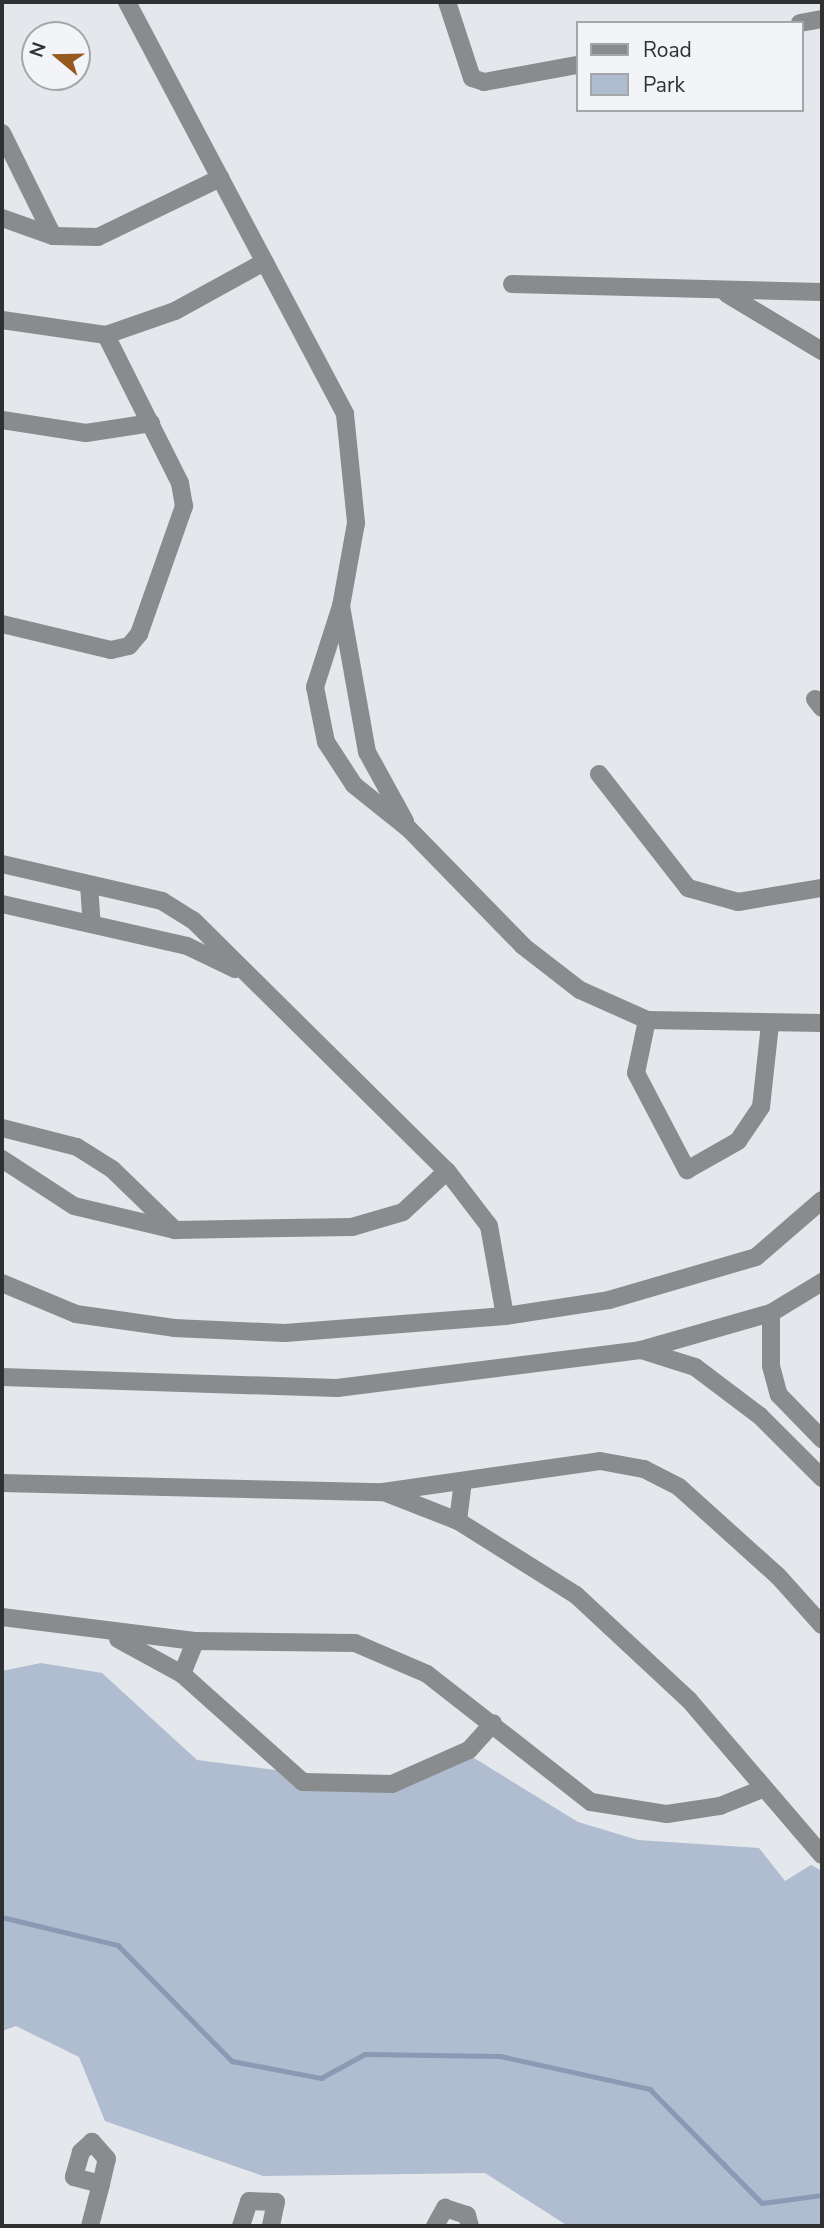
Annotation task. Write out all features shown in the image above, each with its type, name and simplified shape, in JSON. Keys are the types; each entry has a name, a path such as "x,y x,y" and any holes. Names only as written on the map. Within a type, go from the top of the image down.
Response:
{"street":[{"path":"127,2 345,414 356,523 341,606 315,687 326,742 354,785 409,829 523,946 580,990 647,1020 822,1023"},
{"path":"447,2 472,78 484,82 576,65"},
{"path":"803,22 822,19"},
{"path":"2,133 53,236"},
{"path":"2,218 53,236 98,237 220,177"},
{"path":"2,320 106,335 174,311 264,262"},
{"path":"512,284 726,294 822,292"},
{"path":"726,294 822,351"},
{"path":"2,624 111,650 130,646 139,634 184,506 180,482 106,335"},
{"path":"2,420 86,433 151,423"},
{"path":"341,606 367,752 409,829"},
{"path":"599,774 688,888 738,902 822,888"},
{"path":"2,864 162,901 193,920 447,1171 489,1226 505,1315"},
{"path":"89,885 92,924"},
{"path":"2,904 187,946 248,975"},
{"path":"647,1020 636,1073 687,1170 738,1141 761,1107 770,1024"},
{"path":"2,1128 77,1147 112,1169 175,1230"},
{"path":"2,1159 74,1206 175,1230 352,1227 403,1212 447,1171"},
{"path":"2,1283 76,1314 174,1328 285,1333 505,1315 609,1300 756,1257 822,1200"},
{"path":"2,1377 337,1388 641,1350 771,1313 822,1282"},
{"path":"771,1313 771,1366 779,1395 822,1439"},
{"path":"641,1350 695,1367 760,1416 822,1478"},
{"path":"760,1416 779,1395"},
{"path":"2,1482 383,1492 600,1461 644,1469 679,1488 778,1576 822,1625"},
{"path":"458,1521 463,1481"},
{"path":"383,1492 458,1521 576,1595 689,1700 762,1789 822,1855"},
{"path":"2,1617 195,1641 355,1643 427,1674 493,1723 575,1792 619,1809 680,1812 720,1806 762,1789"},
{"path":"95,1629 182,1674 290,1775 330,1787 392,1784 470,1750 493,1723"},
{"path":"182,1674 195,1641"},
{"path":"90,2226 101,2184"},
{"path":"241,2226 249,2201 276,2202 271,2226"},
{"path":"435,2226 445,2208 467,2215 470,2226"}],"green space":[{"path":"41,1663 102,1673 197,1760 392,1785 461,1750 578,1822 638,1840 759,1848 785,1881 811,1865 822,1871 822,2226 568,2226 485,2173 263,2176 105,2121 79,2057 16,2026 2,2031 2,1671"}],"waterway":[{"path":"2,1917 118,1945 232,2061 321,2078 365,2054 500,2056 650,2089 762,2203 822,2195"}]}
